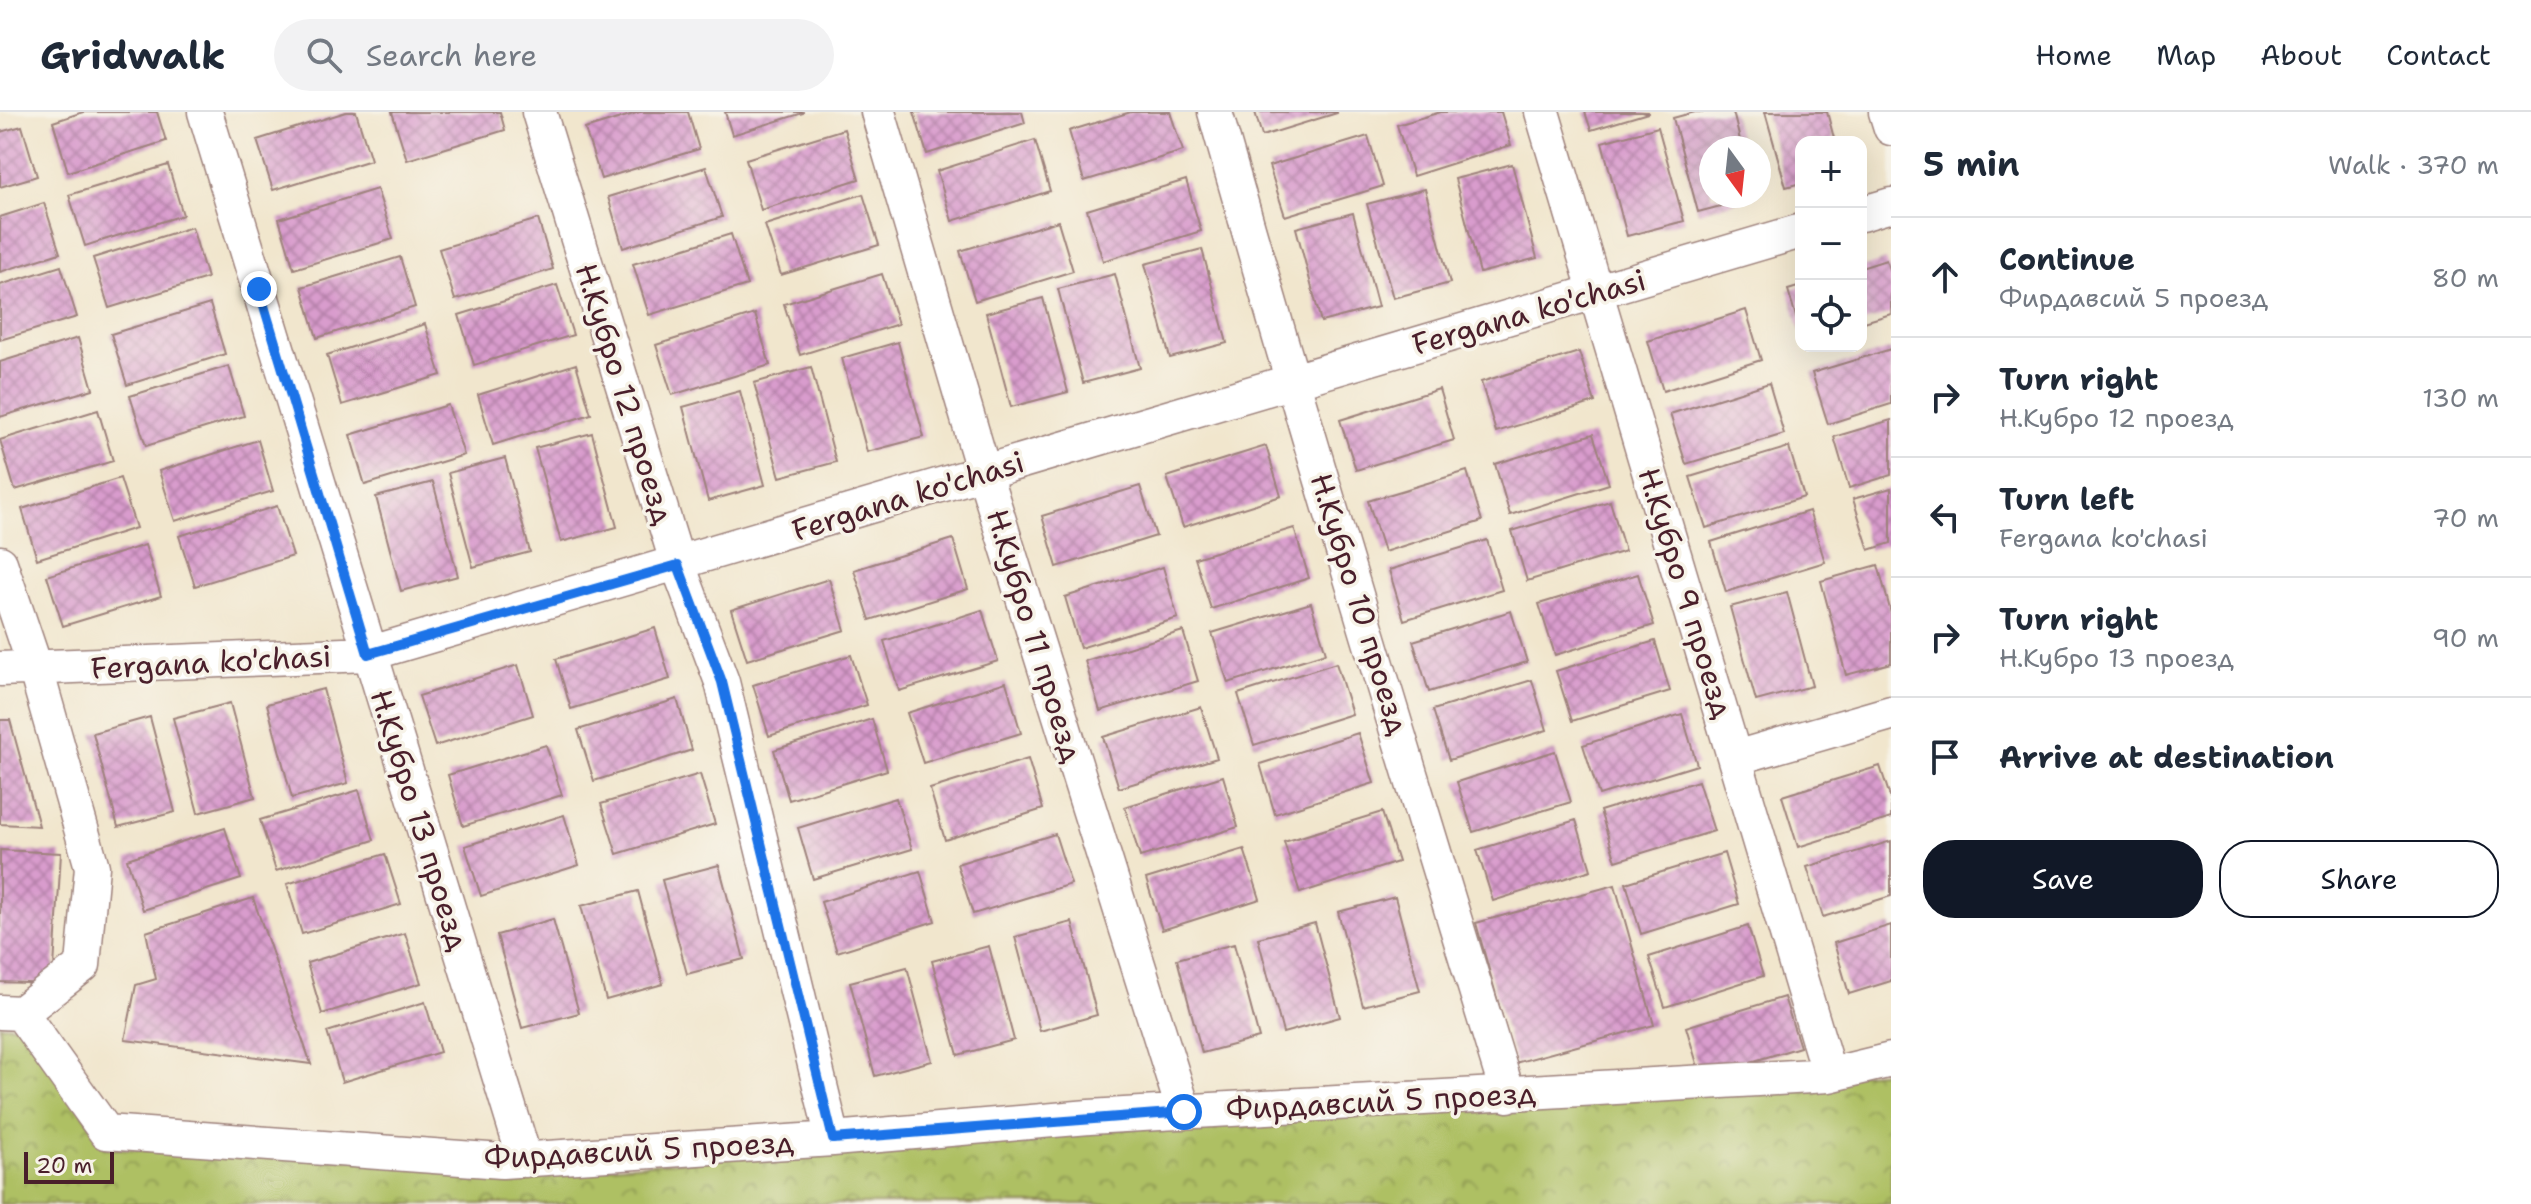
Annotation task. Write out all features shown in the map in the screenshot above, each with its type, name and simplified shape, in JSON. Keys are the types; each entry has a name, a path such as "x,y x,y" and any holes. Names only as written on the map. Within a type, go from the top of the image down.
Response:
{"street":[{"name":"Н.Кубро 13 проезд","path":"205,112 525,1160"},
{"name":"Н.Кубро 12 проезд","path":"539,112 678,565 722,682 833,1139"},
{"name":"Н.Кубро 11 проезд","path":"878,112 984,473 1184,1112"},
{"name":"Н.Кубро 10 проезд","path":"1215,112 1291,382 1330,499 1508,1095"},
{"name":"Н.Кубро 9 проезд","path":"1542,112 1829,1075"},
{"path":"1886,112 1891,128"},
{"path":"1867,212 1891,205"},
{"name":"Fergana ko'chasi","path":"0,669 36,670 368,654 678,565 1795,233"},
{"path":"0,563 36,670 92,867 83,965 10,1012"},
{"path":"1735,758 1891,713"},
{"name":"Фирдавсий 5 проезд","path":"10,1012 106,1132 502,1161 1184,1112 1829,1075 1891,1060"}],"green space":[{"path":"0,1025 20,1026 108,1148 567,1170 1891,1071 1891,1204 0,1204"}],"building":[{"path":"83,112 157,112 166,141 68,172 53,122"},
{"path":"346,112 356,112 371,160 273,190 257,140"},
{"path":"392,112 500,112 505,130 407,160"},
{"path":"640,112 688,112 699,149 601,179 585,129"},
{"path":"725,112 803,112 803,113 732,135"},
{"path":"914,112 1022,112 1025,123 927,154"},
{"path":"1131,112 1170,112 1183,151 1084,181 1069,131"},
{"path":"1255,112 1337,112 1337,113 1262,136"},
{"path":"1441,112 1501,112 1511,145 1413,176 1397,125"},
{"path":"1585,112 1648,112 1648,113 1591,130"},
{"path":"1695,112 1733,112 1739,136 1699,136 1699,208 1713,208 1698,212 1673,118"},
{"path":"1765,112 1827,112 1833,136 1795,136 1795,185 1786,187"},
{"path":"22,126 37,176 0,187 0,132"},
{"path":"1658,127 1684,221 1627,236 1602,142"},
{"path":"844,129 859,179 761,210 746,159"},
{"path":"1368,136 1383,186 1285,216 1269,166"},
{"path":"1035,140 1050,191 952,221 937,171"},
{"path":"1512,164 1537,258 1480,273 1455,179"},
{"path":"168,165 183,215 85,246 69,195"},
{"path":"706,167 722,217 623,248 608,197"},
{"path":"1186,180 1201,231 1103,261 1087,210"},
{"path":"377,189 393,239 294,269 279,219"},
{"path":"1425,189 1450,283 1393,298 1367,204"},
{"path":"863,194 879,245 781,275 765,225"},
{"path":"44,203 60,253 0,272 0,217"},
{"path":"1353,213 1378,307 1321,322 1296,228"},
{"path":"538,219 553,269 455,300 439,249"},
{"path":"1058,221 1073,271 975,301 960,251"},
{"path":"192,227 207,278 109,308 93,258"},
{"path":"731,234 747,285 649,315 633,264"},
{"path":"1202,249 1227,343 1170,358 1145,264"},
{"path":"400,257 415,307 317,338 302,287"},
{"path":"1886,260 1891,275 1891,314 1867,321 1867,280 1867,266"},
{"path":"61,266 77,317 0,340 0,285"},
{"path":"882,274 898,324 800,355 784,304"},
{"path":"1115,274 1140,368 1083,383 1058,289"},
{"path":"557,285 573,335 474,365 459,315"},
{"path":"1795,288 1795,313 1788,290"},
{"path":"1043,298 1068,392 1011,407 986,313"},
{"path":"210,304 225,354 127,385 111,334"},
{"path":"1746,310 1761,360 1663,391 1648,341"},
{"path":"755,314 770,365 672,395 656,345"},
{"path":"425,324 441,375 342,405 327,355"},
{"path":"78,338 93,389 0,417 0,362"},
{"path":"898,342 924,437 867,452 842,358"},
{"path":"1891,349 1891,404 1828,424 1812,373"},
{"path":"1579,352 1595,402 1496,432 1481,382"},
{"path":"576,364 591,414 493,445 478,395"},
{"path":"229,366 244,416 146,446 130,396"},
{"path":"811,367 836,462 780,477 754,383"},
{"path":"1769,383 1784,434 1686,464 1670,414"},
{"path":"1439,389 1454,440 1356,470 1340,420"},
{"path":"740,391 765,485 708,501 683,407"},
{"path":"448,405 464,455 365,485 350,435"},
{"path":"98,410 113,461 15,490 0,440"},
{"path":"1891,420 1891,475 1849,488 1834,437"},
{"path":"592,433 617,527 561,542 535,448"},
{"path":"1593,434 1609,484 1510,515 1495,464"},
{"path":"258,440 273,491 175,521 159,471"},
{"path":"1266,446 1281,496 1183,527 1167,477"},
{"path":"1789,447 1804,497 1706,528 1690,477"},
{"path":"505,458 530,552 473,567 448,473"},
{"path":"1467,471 1482,521 1384,552 1368,501"},
{"path":"120,478 136,528 37,559 22,509"},
{"path":"433,482 458,576 401,591 376,497"},
{"path":"1140,486 1156,536 1057,567 1042,516"},
{"path":"1891,488 1891,543 1869,550 1853,499"},
{"path":"1610,501 1625,551 1527,581 1512,531"},
{"path":"277,506 293,556 195,586 179,536"},
{"path":"1809,511 1825,562 1726,592 1711,542"},
{"path":"1294,528 1309,578 1211,609 1195,558"},
{"path":"953,539 968,589 870,620 854,570"},
{"path":"1487,540 1502,590 1404,620 1389,570"},
{"path":"145,545 161,596 63,626 47,576"},
{"path":"1878,565 1891,613 1891,663 1846,675 1821,581"},
{"path":"1163,567 1178,618 1080,648 1065,597"},
{"path":"1638,574 1654,625 1555,655 1539,604"},
{"path":"829,579 845,630 747,660 731,610"},
{"path":"1787,592 1812,686 1756,701 1730,607"},
{"path":"1311,603 1326,653 1228,683 1212,633"},
{"path":"982,610 998,661 899,691 884,641"},
{"path":"1511,611 1527,662 1429,692 1413,641"},
{"path":"655,628 670,679 571,709 556,659"},
{"path":"1183,631 1198,681 1100,711 1085,661"},
{"path":"1655,641 1670,691 1572,721 1556,671"},
{"path":"851,655 867,705 769,736 753,685"},
{"path":"1336,663 1352,714 1254,745 1238,694"},
{"path":"518,665 533,715 435,746 419,696"},
{"path":"1532,680 1547,730 1449,760 1433,710"},
{"path":"1006,682 1021,733 923,763 907,713"},
{"path":"323,689 348,783 292,798 267,704"},
{"path":"677,699 692,750 594,781 578,730"},
{"path":"230,703 255,797 198,813 173,718"},
{"path":"1201,707 1217,758 1119,788 1103,737"},
{"path":"1682,714 1697,765 1599,795 1583,745"},
{"path":"150,717 175,812 118,827 93,733"},
{"path":"872,719 887,770 789,800 774,750"},
{"path":"0,720 10,720 39,826 0,824"},
{"path":"1358,733 1374,783 1275,814 1260,764"},
{"path":"546,745 562,795 463,826 448,775"},
{"path":"1555,751 1571,802 1473,832 1457,782"},
{"path":"1028,759 1043,809 945,840 930,789"},
{"path":"1880,766 1891,800 1891,818 1798,847 1782,796"},
{"path":"700,774 715,824 617,854 601,804"},
{"path":"1223,776 1238,827 1140,857 1125,807"},
{"path":"1698,781 1714,831 1616,861 1600,811"},
{"path":"359,790 374,840 276,871 260,820"},
{"path":"896,798 912,849 813,879 798,828"},
{"path":"1382,812 1398,862 1300,893 1284,842"},
{"path":"564,815 579,865 481,896 465,846"},
{"path":"1576,820 1591,870 1493,901 1477,850"},
{"path":"225,828 241,879 143,910 127,859"},
{"path":"1055,834 1071,884 973,914 957,864"},
{"path":"1891,841 1891,896 1823,917 1807,867"},
{"path":"1244,849 1260,899 1162,930 1146,879"},
{"path":"0,850 61,853 53,984 0,982"},
{"path":"1724,853 1739,904 1641,934 1626,883"},
{"path":"385,854 401,904 302,934 287,884"},
{"path":"719,865 744,959 687,974 662,880"},
{"path":"920,871 935,921 837,952 821,902"},
{"path":"1615,885 1654,1025 1515,1063 1476,923"},
{"path":"638,891 663,984 606,1000 581,906"},
{"path":"1395,897 1420,991 1363,1006 1338,912"},
{"path":"253,898 311,1064 125,1040 136,985 156,979 146,932"},
{"path":"553,919 579,1013 522,1028 497,935"},
{"path":"1072,922 1097,1015 1040,1031 1015,937"},
{"path":"1315,923 1340,1017 1283,1033 1258,938"},
{"path":"1891,925 1891,981 1849,994 1834,943"},
{"path":"1748,926 1763,976 1665,1007 1649,957"},
{"path":"405,933 421,983 322,1014 307,963"},
{"path":"1234,944 1259,1038 1202,1053 1177,959"},
{"path":"989,946 1014,1040 958,1055 932,961"},
{"path":"907,967 932,1061 875,1076 850,982"},
{"path":"1784,997 1800,1047 1701,1077 1686,1027"},
{"path":"425,1002 440,1052 342,1082 327,1032"}],"route":[{"path":"259,289 368,654 678,565 722,682 833,1139 1184,1112"}]}
